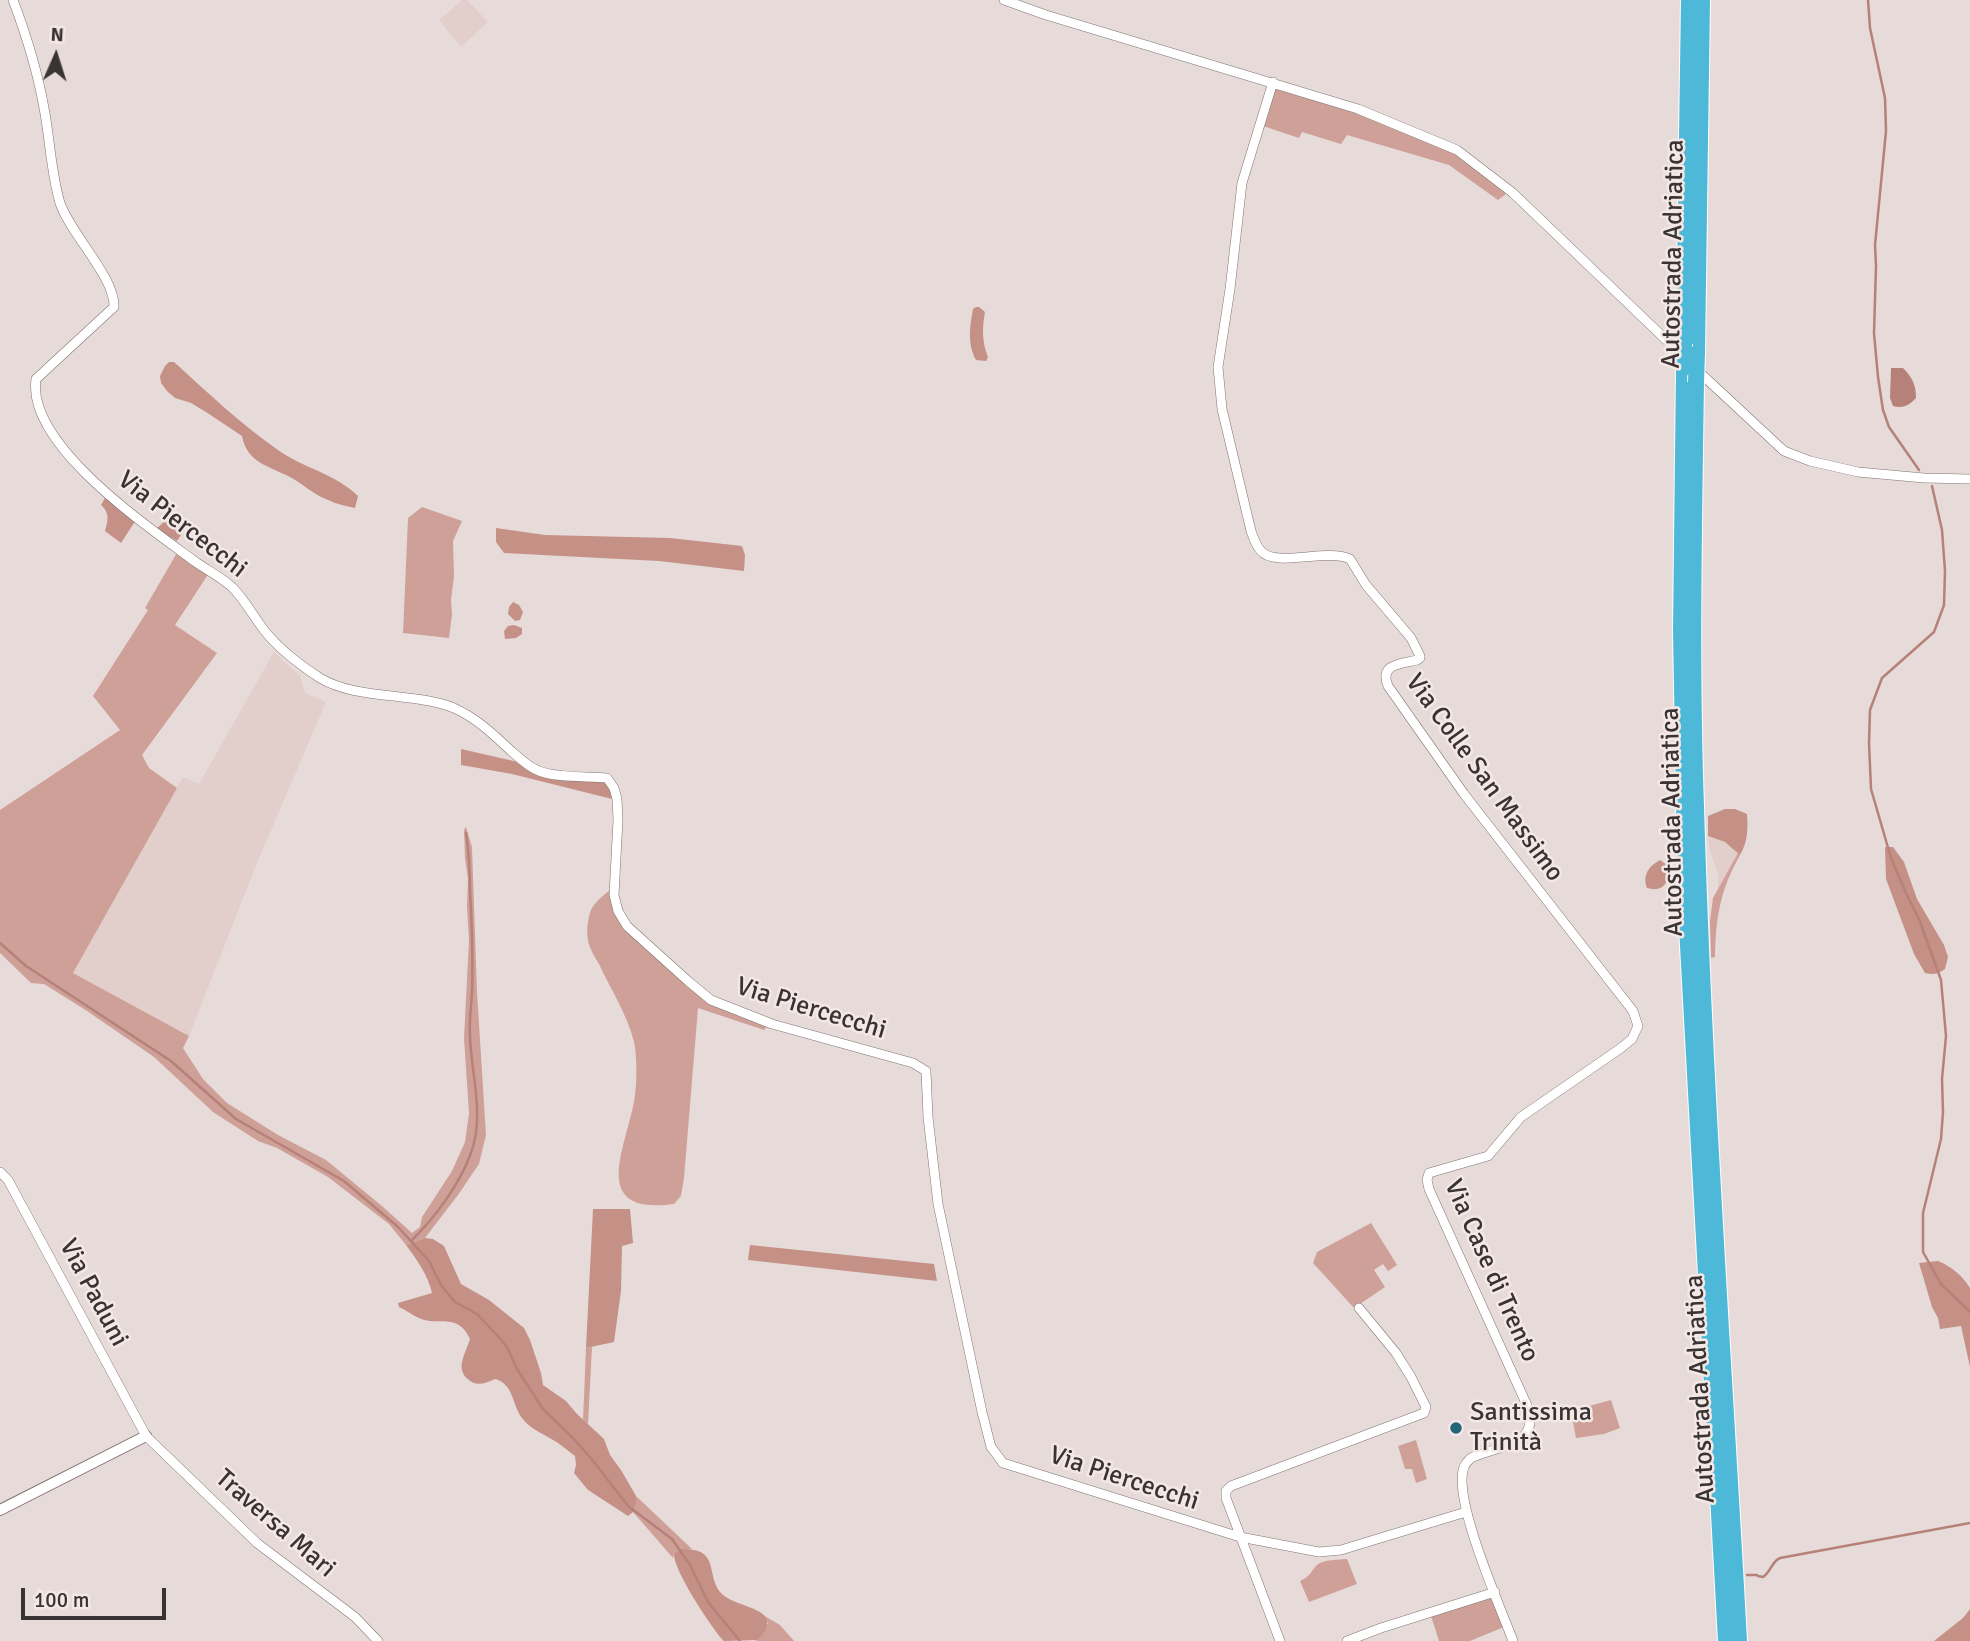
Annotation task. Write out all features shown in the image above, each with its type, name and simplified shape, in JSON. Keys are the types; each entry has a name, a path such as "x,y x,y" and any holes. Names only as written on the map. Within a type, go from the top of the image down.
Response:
{"highway":[{"name":"Autostrada Adriatica","path":"1689,0 1690,348 1696,382 1693,618 1698,869 1740,1641"},
{"name":"Autostrada Adriatica","path":"1702,0 1690,348 1684,369 1681,631 1686,909 1726,1641"}],"street":[{"name":"Via Piercecchi","path":"13,0 34,57 61,204 71,227 110,286 114,299 114,307 36,379 34,392 43,419 68,455 105,494 231,586 246,602 266,633 322,679 349,689 454,708 478,721 536,771 551,775 607,778 617,799 614,895 618,911 627,926 711,1000 772,1024 913,1063 926,1071 928,1117 938,1204 991,1447 1003,1463 1240,1537 1320,1552 1341,1550 1466,1512"},
{"path":"1004,0 1358,109 1457,150 1513,193 1784,451 1810,461 1858,472 1970,479"},
{"name":"Via Colle San Massimo","path":"1273,82 1242,183 1218,367 1222,409 1251,531 1266,556 1276,558 1332,554 1350,559 1366,585 1411,639 1420,656 1417,660 1386,671 1384,678 1388,686 1464,794 1633,1012 1638,1026"},
{"name":"Via Case di Trento","path":"1513,1641 1466,1512 1463,1474 1465,1464 1475,1456 1525,1435 1530,1426 1530,1412 1427,1180 1429,1173 1488,1156 1521,1117 1621,1048 1632,1039 1638,1026"},
{"name":"Via Paduni","path":"0,1172 8,1180 47,1249 146,1436"},
{"path":"1280,1641 1240,1537 1226,1491 1231,1486 1424,1413 1426,1407 1396,1353 1359,1308"},
{"path":"0,1510 146,1436"},
{"name":"Traversa Mari","path":"146,1436 257,1543 355,1617 378,1641"},
{"path":"1347,1641 1495,1592"}],"shaded area":[{"path":"462,0 467,0 488,22 461,47 439,20"},
{"path":"1273,86 1361,115 1450,151 1506,194 1498,200 1449,165 1347,135 1341,144 1302,132 1299,138 1263,126"},
{"path":"976,307 985,312 983,335 988,357 986,361 976,360 971,348 971,321 973,309"},
{"path":"169,362 174,362 238,419 278,450 349,488 358,496 355,508 323,498 290,477 260,463 249,452 242,436 191,403 175,398 161,383 160,376"},
{"path":"1891,368 1903,368 1913,381 1916,398 1906,406 1893,406 1890,398"},
{"path":"105,498 136,520 121,543 105,531 107,517 101,505"},
{"path":"422,507 462,521 453,541 454,576 449,638 403,633 408,518"},
{"path":"175,512 183,532 177,541 156,529"},
{"path":"496,528 545,535 670,538 742,546 745,555 744,571 659,561 504,553 496,542"},
{"path":"178,551 209,573 175,625 217,653 142,755 149,768 177,788 73,973 189,1036 183,1048 203,1079 227,1103 278,1135 326,1160 412,1233 420,1227 422,1217 452,1171 465,1142 469,1113 464,1038 469,940 466,827 472,847 486,1135 479,1164 458,1195 425,1238 406,1245 389,1224 328,1177 277,1148 258,1141 213,1112 154,1057 44,984 31,983 0,953 0,810 120,730 93,696 148,610 145,608"},
{"path":"513,602 519,605 523,612 520,620 515,621 508,614"},
{"path":"508,626 522,628 522,634 516,638 505,639 504,631"},
{"path":"274,652 300,676 305,693 326,702 255,868 189,1036 73,973 183,777 199,784"},
{"path":"461,749 518,762 525,768 608,782 612,799 512,774 461,765"},
{"path":"1725,809 1735,809 1747,814 1747,835 1740,855 1725,842 1708,836 1708,816"},
{"path":"1708,836 1725,842 1738,853 1718,889 1718,873"},
{"path":"1885,847 1893,847 1904,862 1917,899 1944,945 1948,957 1945,969 1940,972 1925,973 1914,954 1886,879"},
{"path":"1738,853 1740,855 1720,904 1715,957 1711,958 1710,921 1713,898"},
{"path":"1660,860 1667,865 1667,881 1658,889 1647,888 1645,879 1648,871"},
{"path":"611,889 615,910 709,1000 769,1024 764,1030 698,1008 684,1178 681,1196 674,1204 647,1205 630,1199 621,1187 621,1154 636,1089 635,1047 623,1012 591,949 587,932 592,908"},
{"path":"593,1209 630,1209 633,1243 622,1246 621,1291 614,1342 586,1348"},
{"path":"1371,1223 1397,1265 1388,1271 1383,1264 1374,1270 1385,1287 1354,1308 1313,1263 1317,1252"},
{"path":"425,1238 433,1239 444,1246 461,1284 489,1300 524,1328 543,1385 566,1401 604,1439 610,1455 636,1496 633,1512 628,1516 588,1490 574,1473 575,1456 526,1422 506,1385 495,1379 478,1384 465,1376 462,1361 470,1339 465,1330 453,1322 416,1317 399,1307 398,1303 432,1293 425,1274 406,1245"},
{"path":"750,1245 934,1264 937,1281 748,1260"},
{"path":"1938,1261 1956,1272 1970,1288 1970,1367 1961,1326 1940,1329 1919,1263"},
{"path":"592,1347 588,1424 583,1420 586,1348"},
{"path":"1611,1400 1620,1428 1604,1434 1576,1438 1571,1411"},
{"path":"1416,1440 1427,1479 1416,1483 1412,1469 1405,1469 1398,1446"},
{"path":"636,1496 692,1549 681,1549 674,1553 673,1558 633,1512"},
{"path":"681,1549 702,1553 707,1557 716,1586 721,1593 764,1615 767,1621 766,1629 758,1640 724,1641 718,1634 679,1571 674,1553"},
{"path":"1347,1559 1357,1584 1309,1602 1300,1581 1320,1563"},
{"path":"1491,1596 1504,1627 1470,1641 1439,1641 1431,1616"},
{"path":"1970,1609 1970,1641 1934,1641 1963,1618"},
{"path":"763,1615 780,1625 794,1641 755,1641 768,1623"}],"waterway":[{"path":"1868,0 1870,28 1885,98 1886,131 1875,245 1874,333 1878,377 1883,410 1889,427 1919,470"},
{"path":"1932,486 1942,530 1944,605 1934,632 1882,678 1870,710 1871,789 1891,858 1919,919 1941,980 1946,1036 1942,1079 1943,1112 1941,1139 1923,1213 1923,1252 1941,1284 1970,1312"},
{"path":"411,1241 453,1189 466,1165 475,1139 477,1109 470,1031 472,942 466,833"},
{"path":"0,943 26,966 171,1061 236,1119 344,1181 398,1227 429,1261 441,1285 455,1302 477,1314 507,1347 517,1369 543,1409 573,1438 628,1506 672,1539 690,1565 708,1602 740,1641"},
{"path":"1758,1576 1766,1575 1780,1558 1970,1523"},
{"path":"1747,1575 1757,1575"}],"place":[{"name":"Santissima Trinità","path":"1456,1428"}]}
